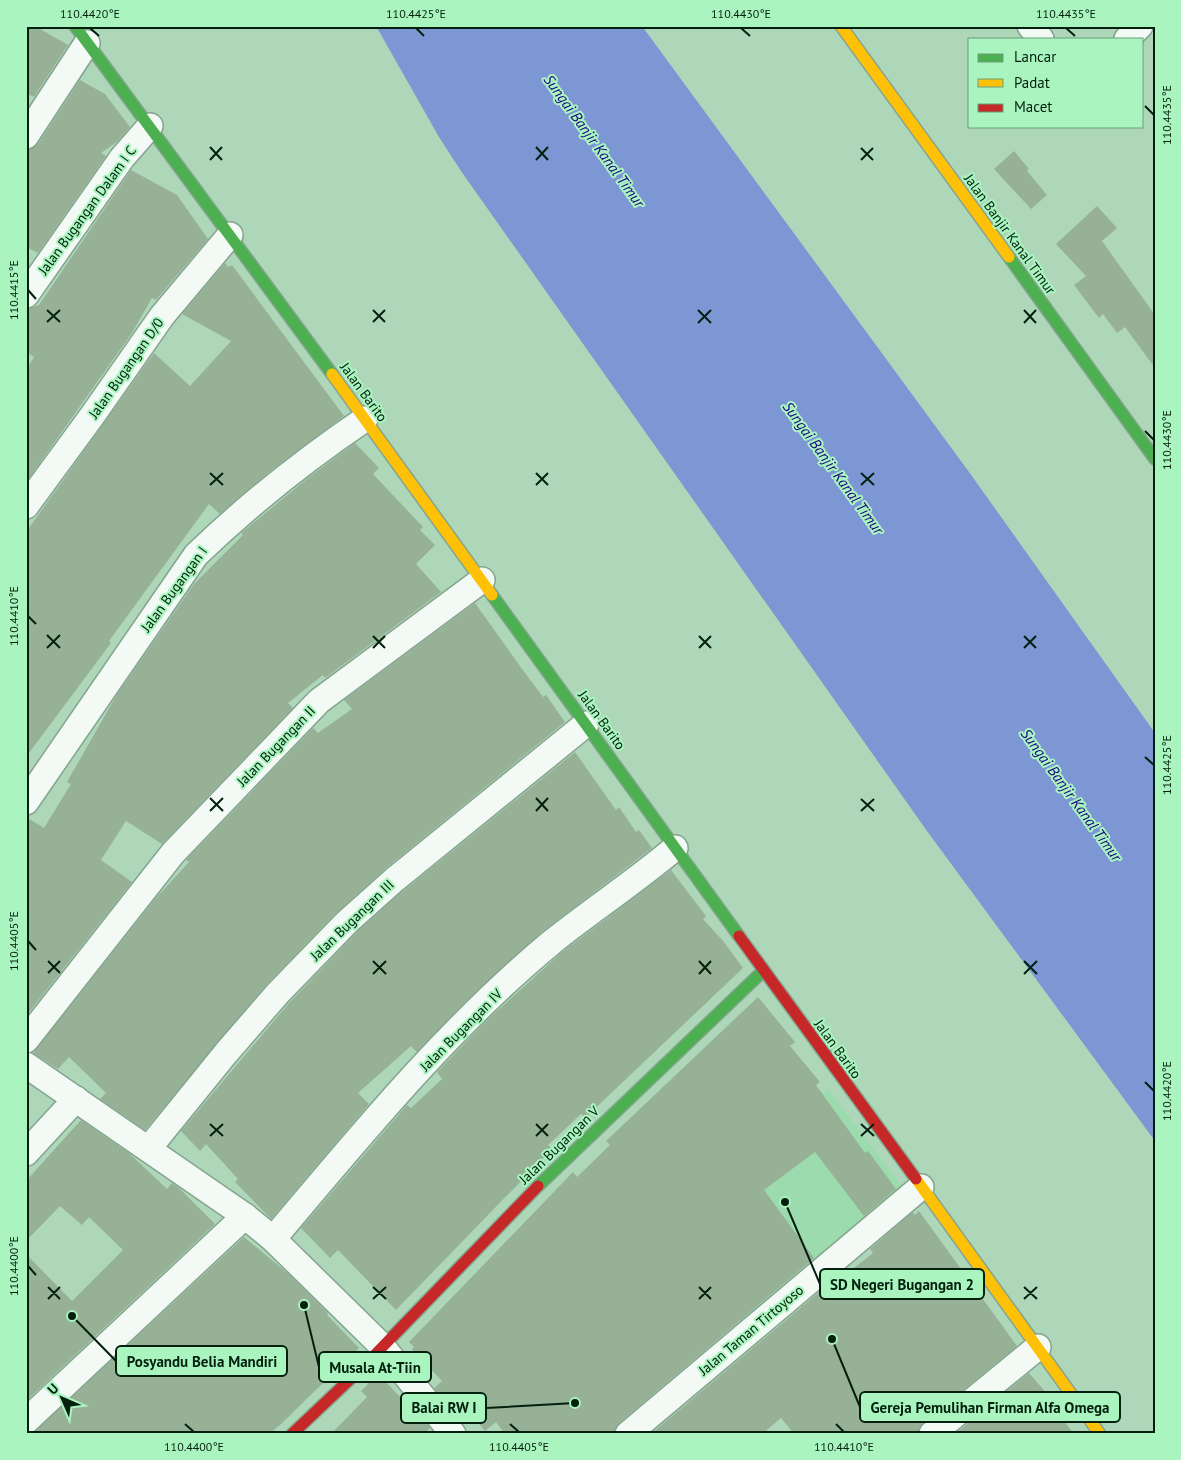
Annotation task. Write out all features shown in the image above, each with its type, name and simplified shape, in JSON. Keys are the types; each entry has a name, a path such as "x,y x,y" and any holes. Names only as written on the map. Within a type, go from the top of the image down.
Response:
{"street":[{"name":"Jalan Banjir Kanal Timur","path":"841,26 1155,459"},
{"path":"1030,26 1041,38"},
{"path":"1128,38 1140,26"},
{"path":"26,136 81,34"},
{"name":"Jalan Barito","path":"81,34 365,418 763,971 1100,1434"},
{"name":"Jalan Bugangan Dalam I C","path":"26,295 122,158 150,126"},
{"name":"Jalan Bugangan D/0","path":"26,506 162,316 230,234"},
{"name":"Jalan Bugangan I","path":"26,802 196,555 227,525 332,441 365,418"},
{"name":"Jalan Bugangan II","path":"26,1040 173,853 319,701 482,580"},
{"name":"Jalan Bugangan III","path":"149,1148 226,1052 278,993 347,922 394,880 586,724"},
{"name":"Jalan Bugangan IV","path":"273,1239 411,1081 479,1009 552,943 676,848"},
{"name":"Jalan Bugangan V","path":"292,1434 364,1366 564,1159 763,971"},
{"path":"26,1065 149,1148 245,1216 273,1239 382,1346 453,1434"},
{"path":"26,1153 76,1099"},
{"name":"Jalan Taman Tirtoyoso","path":"628,1434 921,1187"},
{"path":"26,1421 245,1216"},
{"path":"932,1434 1038,1347"}],"shaded area":[{"path":"828,1089 907,1193 750,1327 662,1212"}],"water":[{"name":"Sungai Banjir Kanal Timur","path":"376,26 642,26 969,472 1155,733 1155,1141 927,831 461,171 439,137"}],"building":[{"path":"26,26 35,26 68,45 34,97 26,93"},
{"path":"80,80 105,94 130,127 118,141 101,153 106,156 38,253 26,247 26,150 38,144"},
{"path":"1014,151 1029,169 1027,171 1047,195 1031,209 994,169"},
{"path":"131,170 177,195 208,239 156,300 152,298 132,333 27,481 26,370 34,357 26,352 26,309 39,305"},
{"path":"1097,206 1117,228 1102,241 1155,315 1155,368 1125,327 1117,333 1103,314 1099,318 1074,285 1086,276 1056,244"},
{"path":"225,263 228,267 232,265 344,416 269,472 220,514 209,504 109,641 111,643 26,757 26,532 154,353 190,386 231,341 182,314"},
{"path":"355,443 379,468 373,474 423,527 420,530 435,545 416,564 441,592 325,678 323,675 288,703 293,708 162,844 126,821 101,860 132,882 26,1016 26,817 44,828 71,784 67,782 116,696 194,584 243,535 241,533 308,478"},
{"path":"475,603 543,697 546,695 565,722 385,869 337,912 267,984 145,1130 100,1099 106,1093 69,1057 58,1069 33,1053 155,899 189,862 186,860 313,728 318,733 352,709 344,700"},
{"path":"575,752 616,810 619,807 636,832 639,830 652,848 543,931 467,1000 417,1052 411,1046 358,1093 369,1104 271,1219 235,1182 238,1179 206,1144 200,1151 181,1131 289,1003 357,932 403,891"},
{"path":"671,870 706,916 703,919 724,942 743,968 585,1118 581,1114 548,1145 552,1149 396,1310 338,1250 330,1258 301,1228 407,1105 411,1108 442,1079 437,1072 487,1020 561,953"},
{"path":"758,997 795,1042 790,1046 820,1082 816,1085 865,1153 868,1151 896,1189 864,1216 815,1152 764,1190 814,1258 619,1423 614,1434 505,1434 496,1422 485,1431 458,1399 450,1407 434,1388 442,1381 412,1349 414,1347 409,1342 573,1172 577,1177 610,1145 606,1141"},
{"path":"81,1120 130,1154 167,1189 172,1183 179,1188 215,1224 26,1401 26,1254 72,1301 123,1250 89,1217 82,1225 60,1206 26,1241 26,1181"},
{"path":"919,1211 1017,1346 923,1423 918,1434 794,1434 781,1418 762,1434 651,1434 838,1276 840,1279 873,1253 870,1249 913,1212 915,1215"},
{"path":"244,1237 291,1276 359,1348 280,1425 269,1434 32,1434"},
{"path":"1029,1373 1068,1418 1064,1421 1074,1434 955,1434"},
{"path":"378,1374 410,1407 412,1406 430,1428 424,1434 331,1434 367,1397 361,1391"}],"traffic: fast":[{"path":"75,26 332,374"},
{"path":"1009,257 1155,459"},
{"path":"492,595 739,936"},
{"path":"538,1186 763,971"}],"traffic: slow":[{"path":"841,26 1009,257"},
{"path":"332,374 492,595"},
{"path":"916,1179 1100,1434"}],"traffic: jam":[{"path":"739,936 916,1179"},
{"path":"292,1434 364,1366 538,1186"}],"place":[{"name":"SD Negeri Bugangan 2","path":"785,1202"},
{"name":"Musala At-Tiin","path":"304,1305"},
{"name":"Posyandu Belia Mandiri","path":"72,1316"},
{"name":"Gereja Pemulihan Firman Alfa Omega","path":"832,1339"},
{"name":"Balai RW I","path":"575,1403"}]}
